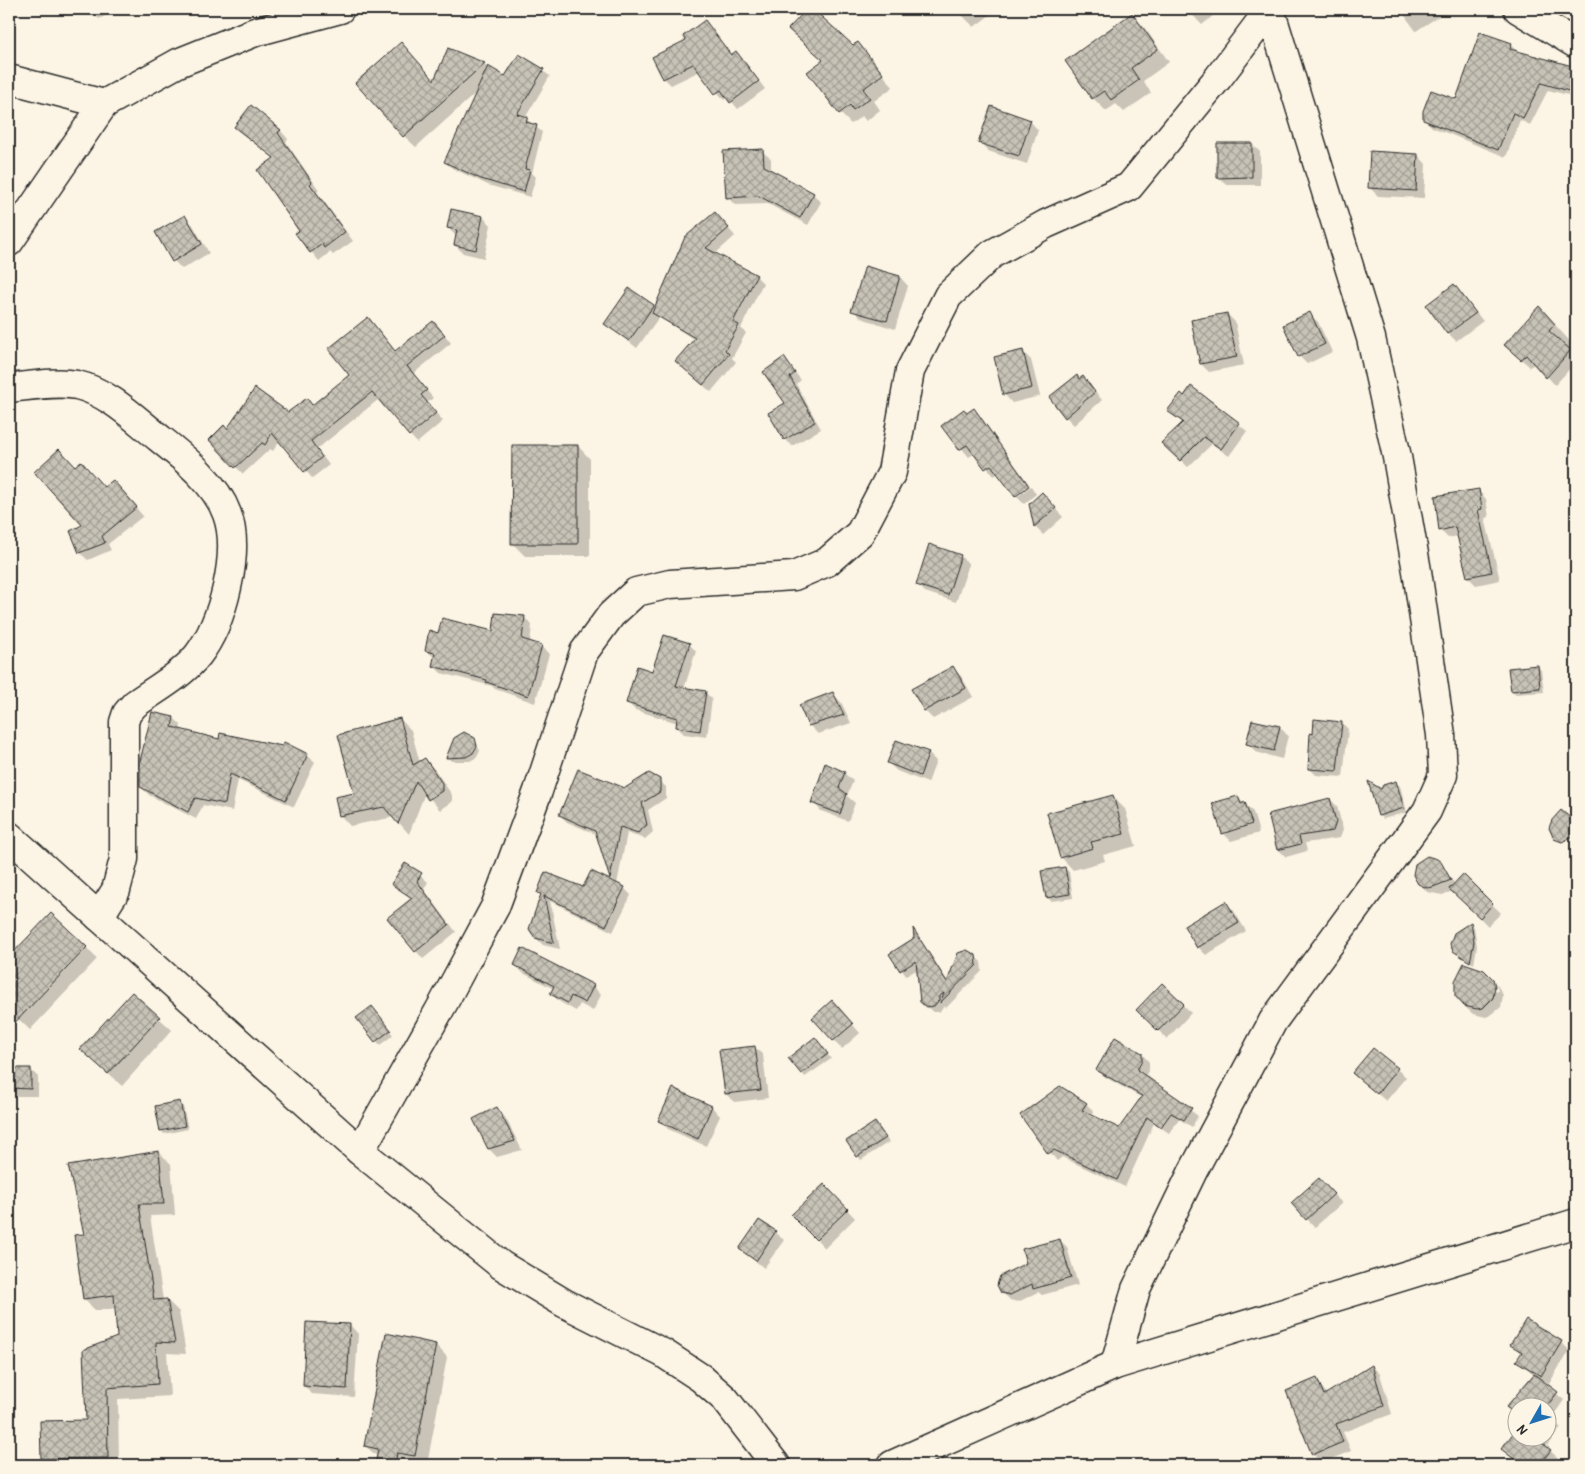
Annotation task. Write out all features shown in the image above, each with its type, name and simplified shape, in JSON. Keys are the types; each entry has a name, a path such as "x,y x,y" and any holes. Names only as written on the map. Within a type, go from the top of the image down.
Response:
{"street":[{"path":"9,242 104,104 178,62 255,32 340,9"},
{"path":"360,1151 495,907 538,791 584,652 611,615 636,592 670,584 794,576 827,562 860,533 892,472 910,371 948,296 992,254 1046,224 1129,186 1218,78 1270,9"},
{"path":"1115,1365 1136,1289 1192,1171 1273,1021 1427,811 1443,775 1441,734 1417,571 1397,458 1371,338 1270,9"},
{"path":"1518,9 1576,44"},
{"path":"9,79 104,104"},
{"path":"9,388 77,385 100,394 177,452 210,486 227,514 232,551 226,594 212,633 198,655 135,704 127,713 124,722 124,859 116,890 100,917"},
{"path":"9,836 360,1151 502,1265 564,1303 663,1353 701,1378 725,1399 776,1465"},
{"path":"892,1465 1115,1365 1576,1223"}],"building":[{"path":"807,9 813,9 853,45 858,42 883,74 863,89 870,98 853,110 850,105 839,114 807,72 823,60 788,29"},
{"path":"1132,13 1158,49 1131,68 1139,80 1111,100 1104,91 1092,99 1065,61"},
{"path":"705,20 731,55 736,51 759,81 730,103 721,90 715,94 693,64 663,79 652,57 686,40 683,36"},
{"path":"1480,32 1512,43 1510,49 1576,67 1576,93 1541,83 1523,118 1513,113 1498,150 1423,120 1423,111 1431,90 1456,99"},
{"path":"401,42 434,80 448,48 485,63 403,137 355,83"},
{"path":"519,54 544,69 517,114 528,117 526,122 537,125 525,169 530,170 524,192 481,179 444,162 488,66 505,76"},
{"path":"251,105 281,130 278,133 312,182 310,184 345,232 324,248 322,244 310,253 295,233 299,231 257,170 274,158 234,127"},
{"path":"991,106 1031,120 1019,156 978,143"},
{"path":"1217,143 1252,143 1252,177 1217,178"},
{"path":"763,149 764,166 814,193 800,218 759,196 726,198 723,151"},
{"path":"1370,151 1418,154 1416,191 1368,188"},
{"path":"451,209 483,216 476,250 454,245 457,230 447,228"},
{"path":"715,212 729,228 706,248 757,275 733,322 739,325 725,350 729,354 703,385 675,361 695,338 652,313 685,237"},
{"path":"185,215 202,244 172,262 155,232"},
{"path":"865,266 900,276 887,321 851,311"},
{"path":"1454,284 1476,313 1447,334 1426,305"},
{"path":"629,288 654,305 629,341 604,324"},
{"path":"1539,306 1555,324 1549,331 1571,350 1546,378 1526,355 1521,360 1504,345"},
{"path":"1310,312 1325,344 1298,357 1283,325"},
{"path":"1227,313 1237,357 1200,364 1191,320"},
{"path":"368,317 395,351 433,321 445,335 407,366 427,390 421,395 436,413 409,436 372,392 311,441 322,457 304,472 272,433 265,445 262,443 235,468 209,440 224,425 227,429 255,388 288,412 307,398 312,405 349,375 328,349"},
{"path":"1023,350 1032,388 1003,395 994,357"},
{"path":"784,357 795,373 790,377 815,422 784,440 768,413 785,403 763,372"},
{"path":"1077,375 1079,379 1083,376 1095,392 1065,418 1049,397"},
{"path":"1191,386 1240,423 1221,449 1204,437 1180,461 1161,443 1183,422 1167,411 1181,393 1184,396"},
{"path":"974,408 1029,486 1015,497 991,465 985,469 967,445 959,450 941,426 964,409 967,413"},
{"path":"512,445 578,445 578,544 511,544"},
{"path":"59,449 75,466 81,461 104,487 113,480 137,507 102,536 105,543 79,553 70,531 82,525 34,472"},
{"path":"1479,489 1482,509 1478,510 1492,572 1467,577 1455,527 1439,531 1435,496"},
{"path":"1042,492 1056,508 1034,527 1029,504"},
{"path":"929,544 961,555 948,595 916,585"},
{"path":"495,613 525,616 522,639 542,645 528,696 486,682 487,680 432,666 435,653 425,651 429,630 438,633 442,618 493,631"},
{"path":"664,635 690,643 676,686 706,691 700,731 676,727 677,718 626,703 637,666 652,671"},
{"path":"1538,665 1540,688 1511,691 1508,668"},
{"path":"953,666 966,688 924,711 911,689"},
{"path":"833,692 844,715 808,726 799,705"},
{"path":"152,712 174,717 172,727 219,739 220,733 282,746 284,742 308,754 286,800 230,774 225,804 195,798 188,812 140,787 140,761"},
{"path":"400,718 413,765 425,758 442,783 442,791 428,800 416,781 398,824 384,807 339,816 335,797 354,793 338,735"},
{"path":"1314,719 1342,722 1337,771 1308,769 1310,733 1313,734"},
{"path":"1252,720 1280,726 1274,751 1246,744"},
{"path":"464,732 475,738 477,746 473,753 466,757 446,758 454,738"},
{"path":"896,740 929,752 920,776 887,763"},
{"path":"825,763 845,772 839,788 847,794 840,814 811,803"},
{"path":"578,769 625,788 649,773 660,779 660,792 642,803 647,825 638,833 620,827 610,879 595,831 559,815"},
{"path":"1368,781 1381,789 1383,785 1396,781 1404,808 1378,816"},
{"path":"1113,795 1124,834 1091,842 1093,848 1060,858 1047,813"},
{"path":"1238,796 1241,804 1245,802 1252,824 1222,834 1212,803"},
{"path":"1330,798 1336,822 1333,831 1299,836 1301,844 1277,850 1268,814"},
{"path":"1561,810 1572,819 1575,828 1573,836 1562,842 1554,839 1549,828 1552,820"},
{"path":"1427,856 1441,862 1451,880 1427,888 1418,884 1413,875 1415,864"},
{"path":"405,863 422,873 417,881 449,925 415,952 387,918 412,898 391,884"},
{"path":"1065,867 1070,894 1046,898 1041,871"},
{"path":"591,871 625,887 606,926 544,896 554,943 535,938 529,929 541,894 537,893 545,872 583,887"},
{"path":"1463,874 1493,904 1480,918 1449,889"},
{"path":"1226,901 1239,923 1197,948 1184,926"},
{"path":"51,913 87,947 9,1029 9,957"},
{"path":"1471,922 1474,942 1470,962 1453,951 1450,944 1454,933"},
{"path":"913,928 947,982 958,953 967,950 976,955 977,965 940,1003 944,993 939,996 939,1000 934,1006 926,1007 920,1002 916,961 900,971 889,954 914,938"},
{"path":"522,948 594,985 585,1003 571,996 568,1003 550,994 554,986 514,965"},
{"path":"1464,963 1484,970 1493,979 1495,986 1493,998 1483,1008 1477,1009 1464,1006 1455,996 1455,981"},
{"path":"1162,983 1184,1004 1158,1031 1136,1010"},
{"path":"132,992 160,1017 108,1074 80,1049"},
{"path":"832,1000 853,1024 833,1041 812,1018"},
{"path":"372,1006 391,1030 375,1042 356,1018"},
{"path":"815,1037 828,1054 801,1074 788,1058"},
{"path":"1115,1037 1142,1053 1142,1061 1137,1070 1192,1108 1184,1120 1171,1113 1161,1127 1147,1117 1117,1180 1054,1150 1048,1154 1020,1115 1060,1086 1087,1103 1082,1110 1119,1128 1142,1096 1096,1070"},
{"path":"755,1046 761,1090 725,1094 719,1050"},
{"path":"1373,1048 1398,1068 1377,1094 1352,1073"},
{"path":"9,1068 31,1068 31,1089 9,1088"},
{"path":"673,1088 712,1106 698,1139 658,1121"},
{"path":"180,1101 185,1126 160,1131 155,1106"},
{"path":"497,1107 515,1141 488,1149 473,1119"},
{"path":"875,1122 886,1138 857,1157 846,1141"},
{"path":"159,1151 164,1204 139,1204 154,1300 167,1299 175,1343 156,1342 158,1384 107,1388 108,1458 41,1459 40,1421 86,1420 83,1350 117,1337 114,1295 83,1299 74,1235 84,1234 68,1166"},
{"path":"1319,1178 1334,1194 1306,1220 1291,1203"},
{"path":"824,1184 848,1209 816,1240 791,1215"},
{"path":"759,1220 776,1231 756,1261 739,1249"},
{"path":"1060,1239 1071,1278 1033,1289 1032,1284 1010,1295 1001,1293 997,1285 1000,1276 1026,1263 1022,1249"},
{"path":"1526,1319 1562,1341 1541,1376 1516,1361 1522,1352 1510,1345"},
{"path":"306,1322 350,1324 347,1389 303,1386"},
{"path":"386,1333 436,1344 415,1456 397,1453 395,1465 375,1465 378,1449 364,1446"},
{"path":"1372,1365 1384,1406 1336,1424 1343,1442 1312,1455 1286,1391 1317,1378 1324,1395"},
{"path":"1534,1374 1558,1392 1555,1396 1515,1396"},
{"path":"1508,1440 1508,1446 1546,1446 1551,1450 1539,1465 1522,1465 1501,1449"}]}
